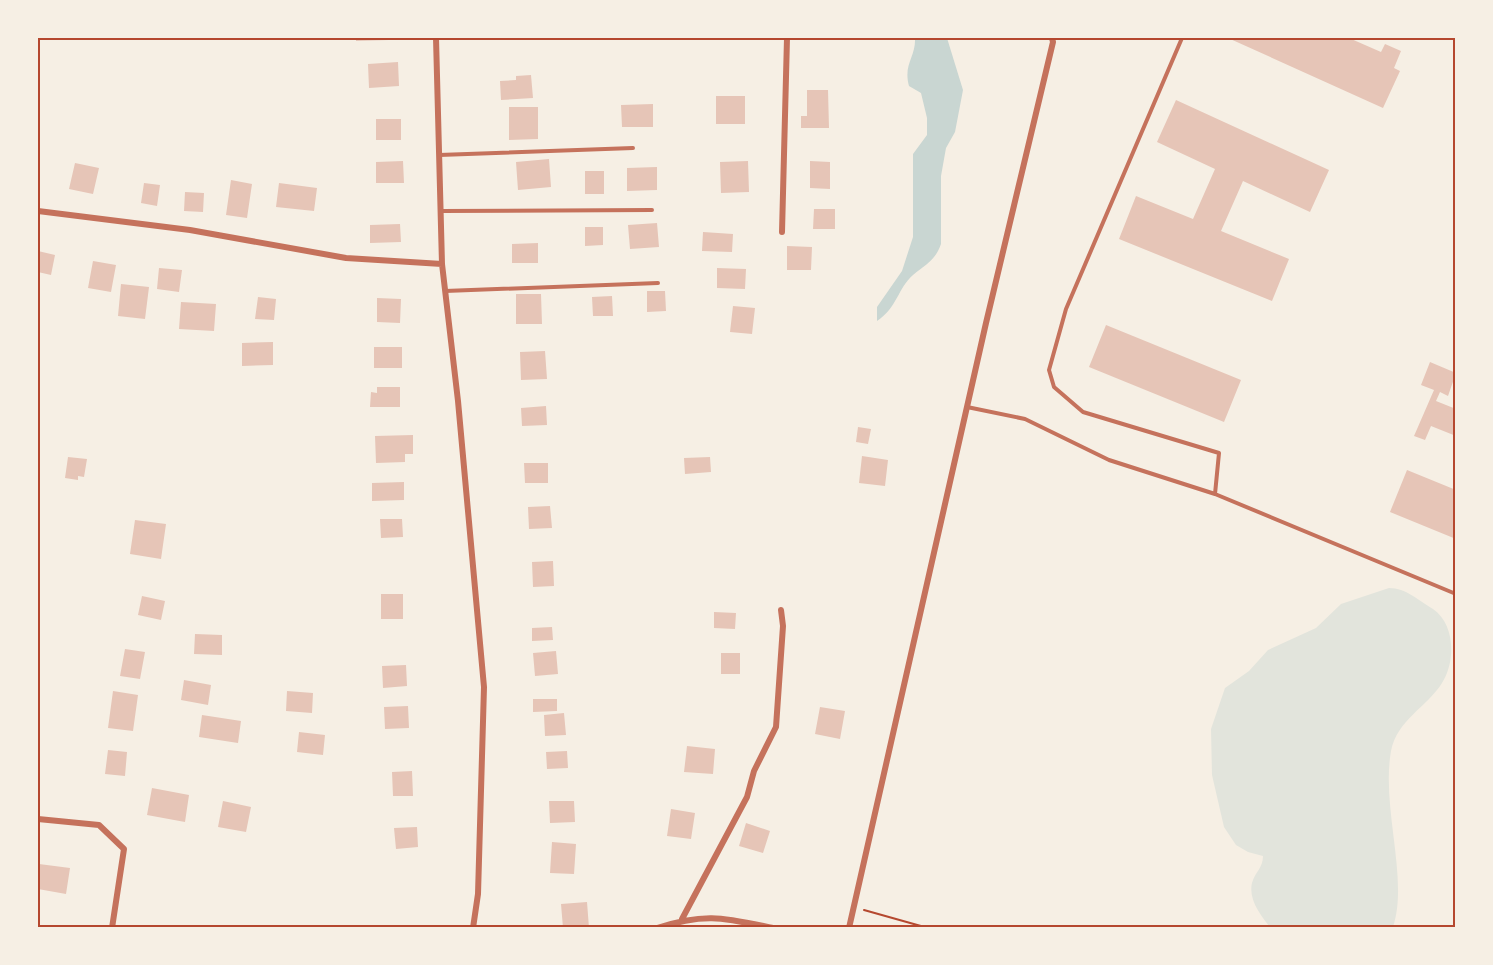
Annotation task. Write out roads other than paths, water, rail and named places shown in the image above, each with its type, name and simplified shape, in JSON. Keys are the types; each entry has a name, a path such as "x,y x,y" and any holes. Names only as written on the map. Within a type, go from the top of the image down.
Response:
{"street":[{"path":"436,38 442,264 458,401 484,687 478,894 473,927"},
{"path":"782,232 787,38"},
{"path":"849,927 967,407 1053,42 1052,38"},
{"path":"38,211 190,230 346,258 442,264"},
{"path":"682,920 747,797 754,771 776,727 783,626 781,610"},
{"path":"38,819 99,825 124,849 112,927"},
{"path":"657,927 682,920 717,916 773,927"}],"lane":[{"path":"1182,38 1066,309 1049,370 1054,387 1083,412 1219,453 1215,494"},
{"path":"439,155 633,148"},
{"path":"441,211 652,210"},
{"path":"445,291 658,283"},
{"path":"967,407 1025,419 1109,460 1215,494 1455,594"}]}
